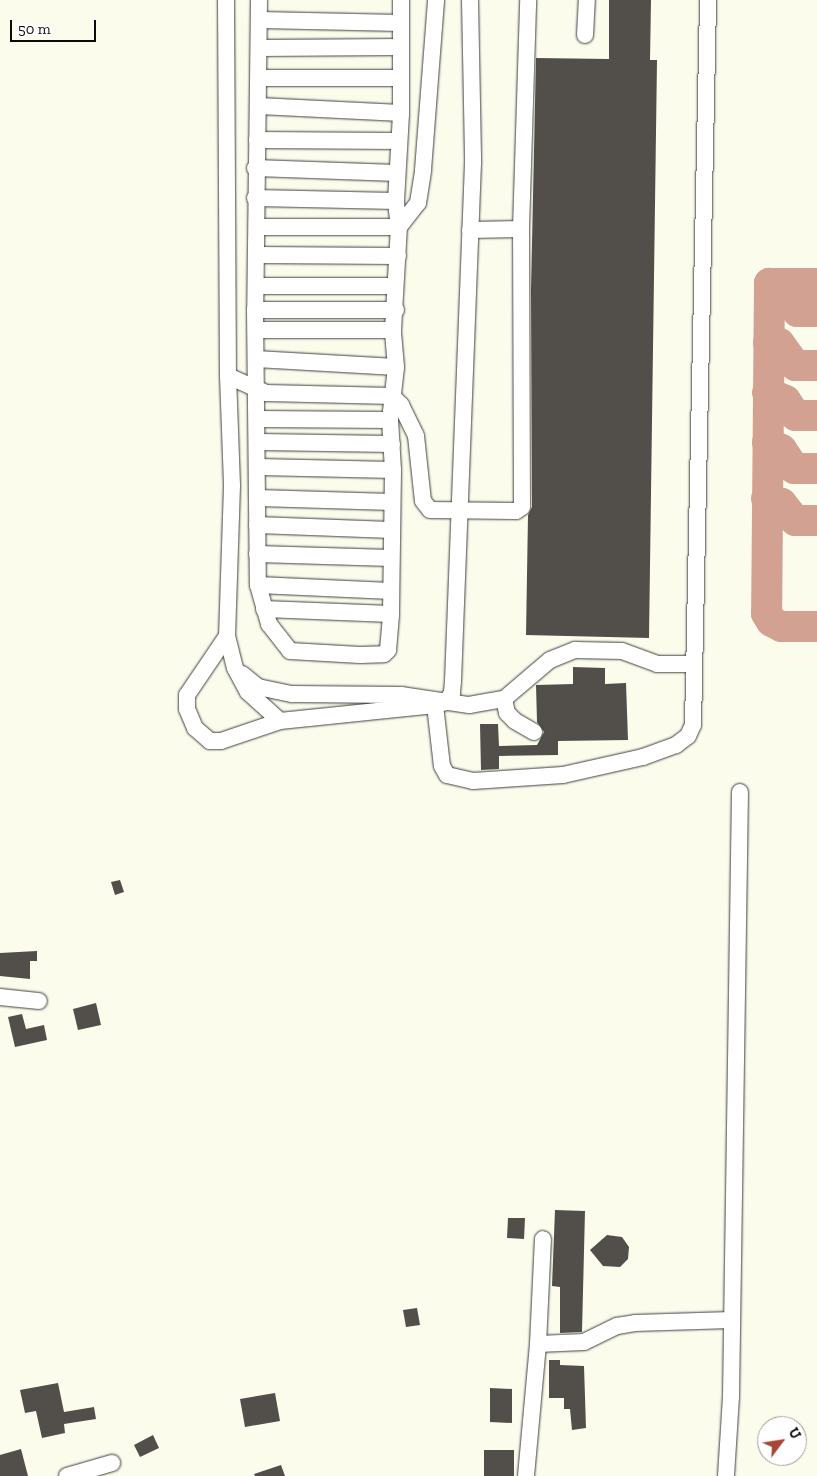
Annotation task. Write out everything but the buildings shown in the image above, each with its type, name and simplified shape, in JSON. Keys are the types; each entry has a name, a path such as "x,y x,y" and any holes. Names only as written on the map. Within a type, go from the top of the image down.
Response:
{"street":[{"path":"226,0 228,376 232,486 227,636 235,668 248,692 280,721"},
{"path":"259,0 259,106 255,168 258,255 255,310 259,442 258,585 269,624 290,651 337,655 384,654 388,650 392,591 391,530 393,470 390,420 396,367 393,330 396,310 395,286 399,227 396,173 401,112 401,0"},
{"path":"399,227 418,203 422,178 436,0"},
{"path":"470,0 473,163 461,406 461,509 452,693 440,704 442,766 447,775 474,781 563,775 643,757 676,745 688,736 694,715 708,0"},
{"path":"228,376 256,390 392,396 401,405 416,436 423,500 430,510 461,509 516,512 522,507 521,229 528,0"},
{"path":"585,34 587,0"},
{"path":"260,20 401,23"},
{"path":"259,48 401,47"},
{"path":"259,78 401,78"},
{"path":"259,106 401,112"},
{"path":"257,140 399,141"},
{"path":"255,168 396,173"},
{"path":"256,198 396,200"},
{"path":"256,227 399,227"},
{"path":"470,230 521,229"},
{"path":"258,255 398,256"},
{"path":"257,286 395,286"},
{"path":"255,310 396,310"},
{"path":"257,330 393,330"},
{"path":"256,359 396,367"},
{"path":"257,419 390,420"},
{"path":"259,442 392,444"},
{"path":"259,467 393,470"},
{"path":"258,498 392,502"},
{"path":"257,525 391,530"},
{"path":"257,554 391,558"},
{"path":"258,585 392,591"},
{"path":"264,608 391,614"},
{"path":"227,636 187,694 187,709 194,728 210,741 221,741 280,721 440,704 469,705 504,699 550,660 575,650 622,651 657,664 694,664"},
{"path":"235,668 258,687 281,693 401,695 440,704"},
{"path":"504,699 507,713 515,721 534,732"},
{"path":"726,1476 731,1397 740,792"},
{"path":"0,997 39,1001"},
{"path":"526,1476 538,1344 543,1239"},
{"path":"538,1344 584,1342 617,1326 635,1322 731,1320"},
{"path":"67,1476 112,1464"}],"taxiway":[{"path":"769,283 817,283"},
{"path":"817,311 797,311 782,292 769,283 766,613 771,621 781,626 817,626"},
{"path":"768,342 779,343 795,365 817,365"},
{"path":"767,392 785,400 795,415 817,415"},
{"path":"767,442 781,449 794,468 817,468"},
{"path":"766,498 781,503 795,520 817,520"}]}
